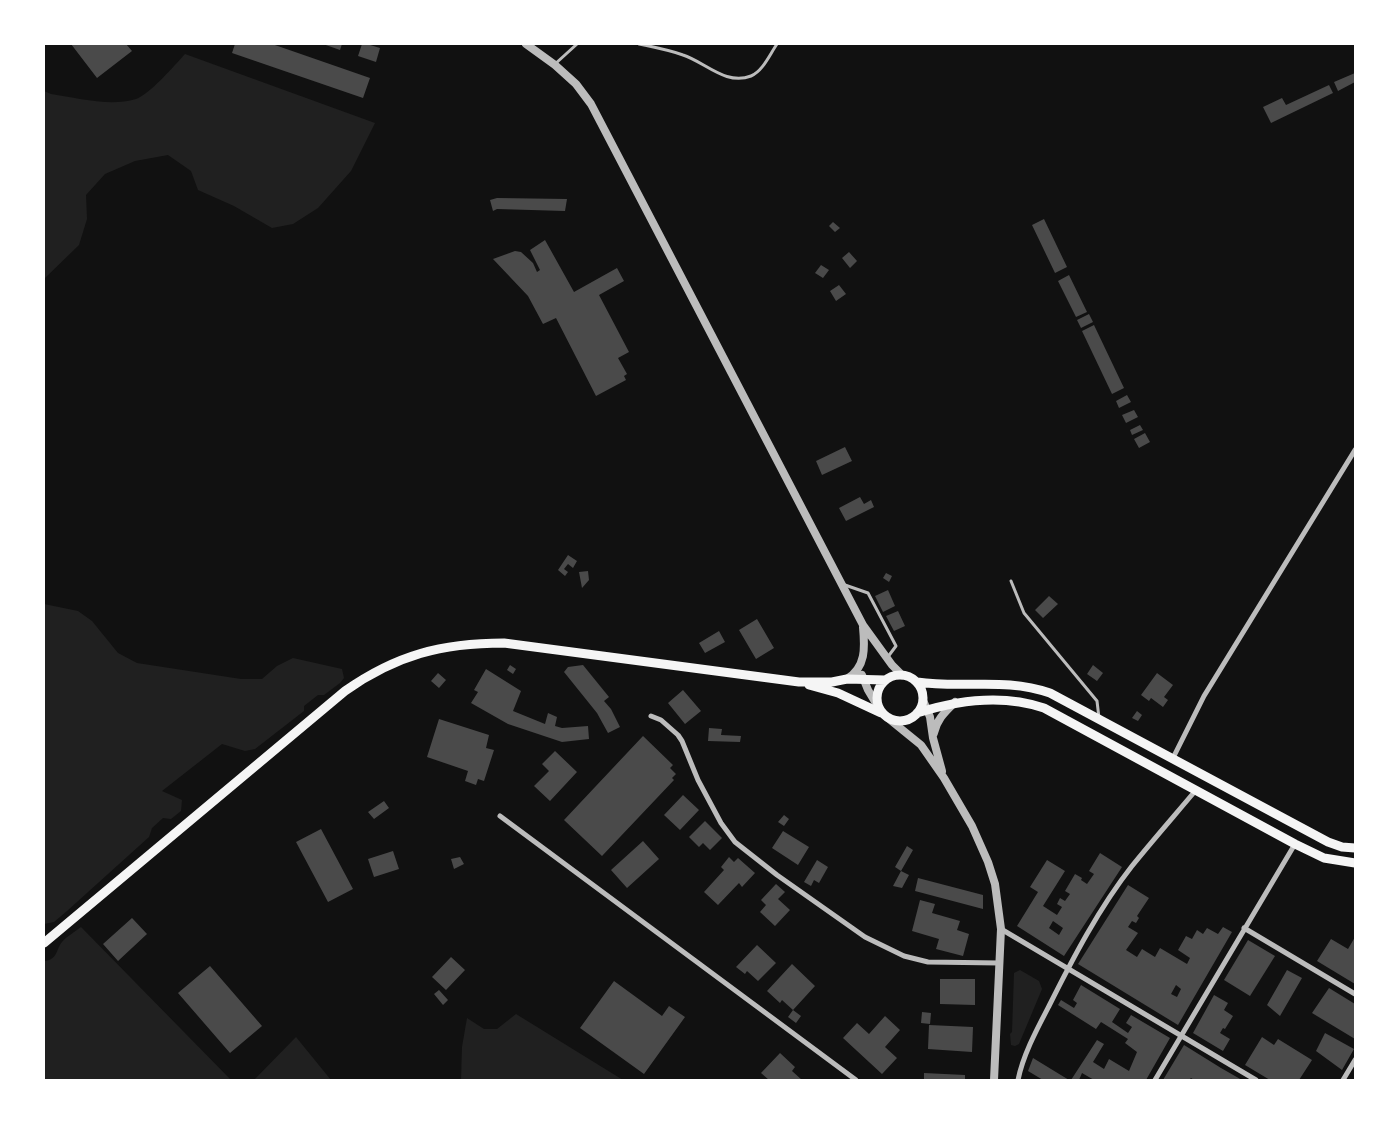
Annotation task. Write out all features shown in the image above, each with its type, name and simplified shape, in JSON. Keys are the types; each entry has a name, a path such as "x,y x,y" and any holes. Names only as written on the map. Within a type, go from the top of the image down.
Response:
{"main road":[{"path":"44,942 345,691 367,676 415,654 472,643 504,643 799,682 832,682 847,679 885,680"},
{"path":"882,712 876,696 879,687 885,680 893,676 902,675 910,677 917,682 922,690 923,700 918,713"},
{"path":"799,682 838,693 882,712 896,721 904,721 918,713 955,702 1005,700 1031,703 1044,708 1197,789 1295,844 1324,858 1355,863"},
{"path":"917,682 948,686 1002,683 1050,692 1328,842 1342,847 1355,848"}],"street":[{"path":"526,44 555,65 576,84 604,128 863,626 902,675"},
{"path":"1173,758 1204,696 1355,450"},
{"path":"863,626 865,642 861,666 863,680 882,712 921,745 944,778 972,826 988,862 995,884 1000,929 994,1080"},
{"path":"847,679 855,674 861,666"},
{"path":"923,700 944,778"},
{"path":"932,738 936,724 942,714 955,702"},
{"path":"651,716 661,720 682,741 698,780 721,823 735,842 777,875 865,938 904,956 928,962 999,963"},
{"path":"1020,1079 1021,1066 1041,1022 1068,968 1100,914 1131,867 1197,789"},
{"path":"500,816 856,1080"},
{"path":"1155,1080 1295,844"},
{"path":"1244,928 1355,994"},
{"path":"1000,929 1256,1080"},
{"path":"1343,1080 1355,1060"}],"lane":[{"path":"555,65 577,44"},
{"path":"639,44 685,55 714,72 744,78 753,76 760,69 777,44"},
{"path":"1011,581 1024,613 1097,701 1100,718"},
{"path":"842,584 868,593 896,646 887,658"}],"shaded area":[{"path":"185,54 375,123 351,171 318,208 293,224 272,228 234,206 198,190 191,171 168,155 135,161 105,174 86,195 87,219 79,245 44,279 44,91 51,94 105,102 136,99 155,86"},
{"path":"44,604 78,611 92,621 118,653 137,663 241,679 262,679 277,666 293,658 342,669 344,678 324,695 318,695 304,706 304,711 255,749 245,751 222,744 162,791 182,800 181,811 171,819 163,818 152,828 149,837 67,911 54,922 44,924"},
{"path":"81,927 231,1080 44,1080 44,961 52,959 62,942"},
{"path":"1020,970 1039,981 1042,989 1019,1044 1015,1046 1011,1045 1010,1034 1012,1032 1014,973"},
{"path":"516,1014 623,1080 461,1080 462,1047 467,1018 484,1029 497,1029"},
{"path":"296,1037 331,1080 254,1080"}],"building":[{"path":"71,44 126,44 132,51 97,78"},
{"path":"235,44 272,44 370,78 363,98 232,53"},
{"path":"323,44 342,44 340,50"},
{"path":"362,44 380,48 376,62 358,56"},
{"path":"1355,73 1355,82 1338,91 1334,82"},
{"path":"1329,85 1333,93 1271,123 1263,107 1282,98 1286,105"},
{"path":"497,198 567,199 565,211 497,209 493,211 490,200"},
{"path":"1044,219 1067,267 1055,273 1032,225"},
{"path":"833,222 840,228 835,232 829,226"},
{"path":"545,240 574,292 617,268 624,281 599,295 629,352 618,358 627,374 624,376 626,380 596,396 556,318 543,324 528,296 493,259 515,251 521,252 533,263 537,272 540,270 530,250"},
{"path":"849,252 857,261 850,268 842,258"},
{"path":"821,265 829,270 823,278 815,273"},
{"path":"1069,275 1087,312 1076,317 1058,281"},
{"path":"839,285 846,294 836,301 830,291"},
{"path":"1089,314 1093,322 1081,328 1077,320"},
{"path":"1094,325 1124,388 1112,394 1082,331"},
{"path":"1127,395 1131,402 1119,408 1116,401"},
{"path":"1134,410 1138,417 1126,423 1122,415"},
{"path":"1140,425 1143,430 1132,435 1130,430"},
{"path":"1145,433 1150,442 1139,448 1134,439"},
{"path":"845,447 852,461 822,475 816,461"},
{"path":"860,497 864,504 871,500 874,507 846,521 839,508"},
{"path":"568,555 577,561 573,568 568,564 564,569 568,572 565,576 558,570"},
{"path":"588,571 589,580 582,588 579,572"},
{"path":"886,573 892,576 889,582 883,578"},
{"path":"888,590 895,606 883,612 875,596"},
{"path":"1049,596 1058,604 1043,618 1035,610"},
{"path":"898,611 905,626 894,631 886,616"},
{"path":"757,619 774,648 756,659 739,630"},
{"path":"719,631 725,642 705,653 699,643"},
{"path":"510,665 516,669 513,674 507,670"},
{"path":"583,665 609,697 604,701 611,709 620,727 608,733 597,713 564,672 568,667"},
{"path":"1093,665 1103,673 1097,681 1087,674"},
{"path":"486,669 521,691 513,711 545,724 548,713 557,717 555,726 562,728 588,726 589,739 562,742 508,724 471,703 478,692 474,690"},
{"path":"438,673 446,680 439,688 431,681"},
{"path":"1157,673 1173,685 1164,697 1168,700 1163,707 1151,698 1149,701 1141,695"},
{"path":"683,690 701,711 685,724 668,703"},
{"path":"1137,711 1142,715 1138,721 1132,718"},
{"path":"439,719 489,735 486,748 494,750 484,781 478,779 476,785 465,781 468,771 427,757"},
{"path":"709,728 722,729 721,735 741,736 740,742 708,741"},
{"path":"643,736 673,765 670,768 676,774 672,778 674,780 602,856 564,820"},
{"path":"555,751 577,772 550,801 534,786 549,771 542,764"},
{"path":"683,795 699,810 680,830 664,815"},
{"path":"384,801 389,808 374,819 368,812"},
{"path":"784,815 789,819 784,826 778,822"},
{"path":"705,821 722,838 710,850 703,843 699,847 689,837"},
{"path":"321,829 353,889 328,902 296,842"},
{"path":"783,831 809,847 798,865 772,848"},
{"path":"643,841 659,859 627,888 611,870"},
{"path":"907,846 913,850 901,871 895,867"},
{"path":"393,851 399,869 374,877 368,859"},
{"path":"1100,853 1122,867 1064,956 1017,926 1038,892 1030,887 1047,860 1065,871 1043,906 1057,915 1062,907 1057,904 1060,898 1065,901 1070,894 1065,891 1075,874 1087,884 1094,874 1089,871","holes":["1053,921 1063,928 1059,935 1049,928"]},
{"path":"460,857 464,864 454,869 451,859"},
{"path":"729,857 734,862 738,858 755,873 742,887 739,883 718,905 704,892 724,870 721,867"},
{"path":"817,860 828,867 819,883 814,880 811,886 804,882"},
{"path":"901,871 909,875 902,888 893,886"},
{"path":"918,878 983,895 983,909 915,891"},
{"path":"776,884 785,892 778,899 790,910 775,926 760,912 766,905 761,900"},
{"path":"1128,885 1149,898 1137,916 1139,918 1136,923 1132,921 1128,927 1138,933 1126,950 1137,957 1142,949 1155,957 1160,948 1187,964 1190,958 1178,950 1186,936 1192,939 1197,930 1203,934 1207,928 1218,934 1223,927 1232,932 1178,1025 1078,964","holes":["1176,985 1181,989 1177,997 1171,994"]},
{"path":"920,900 935,904 932,913 960,921 957,930 969,934 963,956 936,949 939,939 912,931"},
{"path":"132,918 147,934 118,961 103,944"},
{"path":"1355,937 1355,984 1317,961 1331,939 1348,949"},
{"path":"1248,940 1275,956 1250,996 1224,980"},
{"path":"757,945 776,963 758,981 747,971 745,974 736,967"},
{"path":"451,957 465,970 446,990 432,977"},
{"path":"792,964 815,986 793,1010 782,1000 780,1003 767,991"},
{"path":"210,966 262,1026 230,1053 178,993"},
{"path":"1287,970 1302,978 1280,1016 1267,1005"},
{"path":"940,979 975,979 975,1005 940,1004"},
{"path":"614,981 662,1016 669,1006 685,1017 644,1074 580,1028"},
{"path":"1081,985 1120,1009 1112,1022 1128,1033 1132,1027 1126,1023 1131,1015 1170,1038 1146,1080 1094,1080 1082,1073 1079,1080 1071,1080 1097,1040 1104,1044 1093,1062 1104,1069 1109,1059 1129,1071 1137,1052 1125,1043 1128,1039 1101,1022 1096,1029 1058,1005 1061,1000 1074,1008 1077,1003 1073,1000"},
{"path":"1329,988 1355,1004 1355,1039 1312,1013"},
{"path":"439,990 448,1000 443,1005 434,994"},
{"path":"1214,995 1228,1003 1224,1010 1233,1016 1225,1029 1223,1028 1220,1033 1230,1039 1223,1051 1193,1033"},
{"path":"793,1010 801,1016 796,1023 788,1017"},
{"path":"922,1012 931,1013 930,1024 921,1023"},
{"path":"885,1016 900,1030 885,1047 897,1058 882,1074 843,1038 857,1023 869,1034"},
{"path":"929,1025 973,1027 972,1052 928,1049"},
{"path":"1325,1033 1354,1049 1342,1070 1316,1051"},
{"path":"1262,1037 1274,1045 1278,1039 1312,1060 1299,1080 1270,1080 1245,1065"},
{"path":"1184,1045 1242,1080 1194,1080 1191,1078 1189,1080 1163,1080"},
{"path":"780,1053 795,1067 792,1071 802,1080 769,1080 761,1073"},
{"path":"1033,1058 1069,1080 1043,1080 1028,1071"},
{"path":"924,1073 965,1075 965,1080 924,1080"}]}
